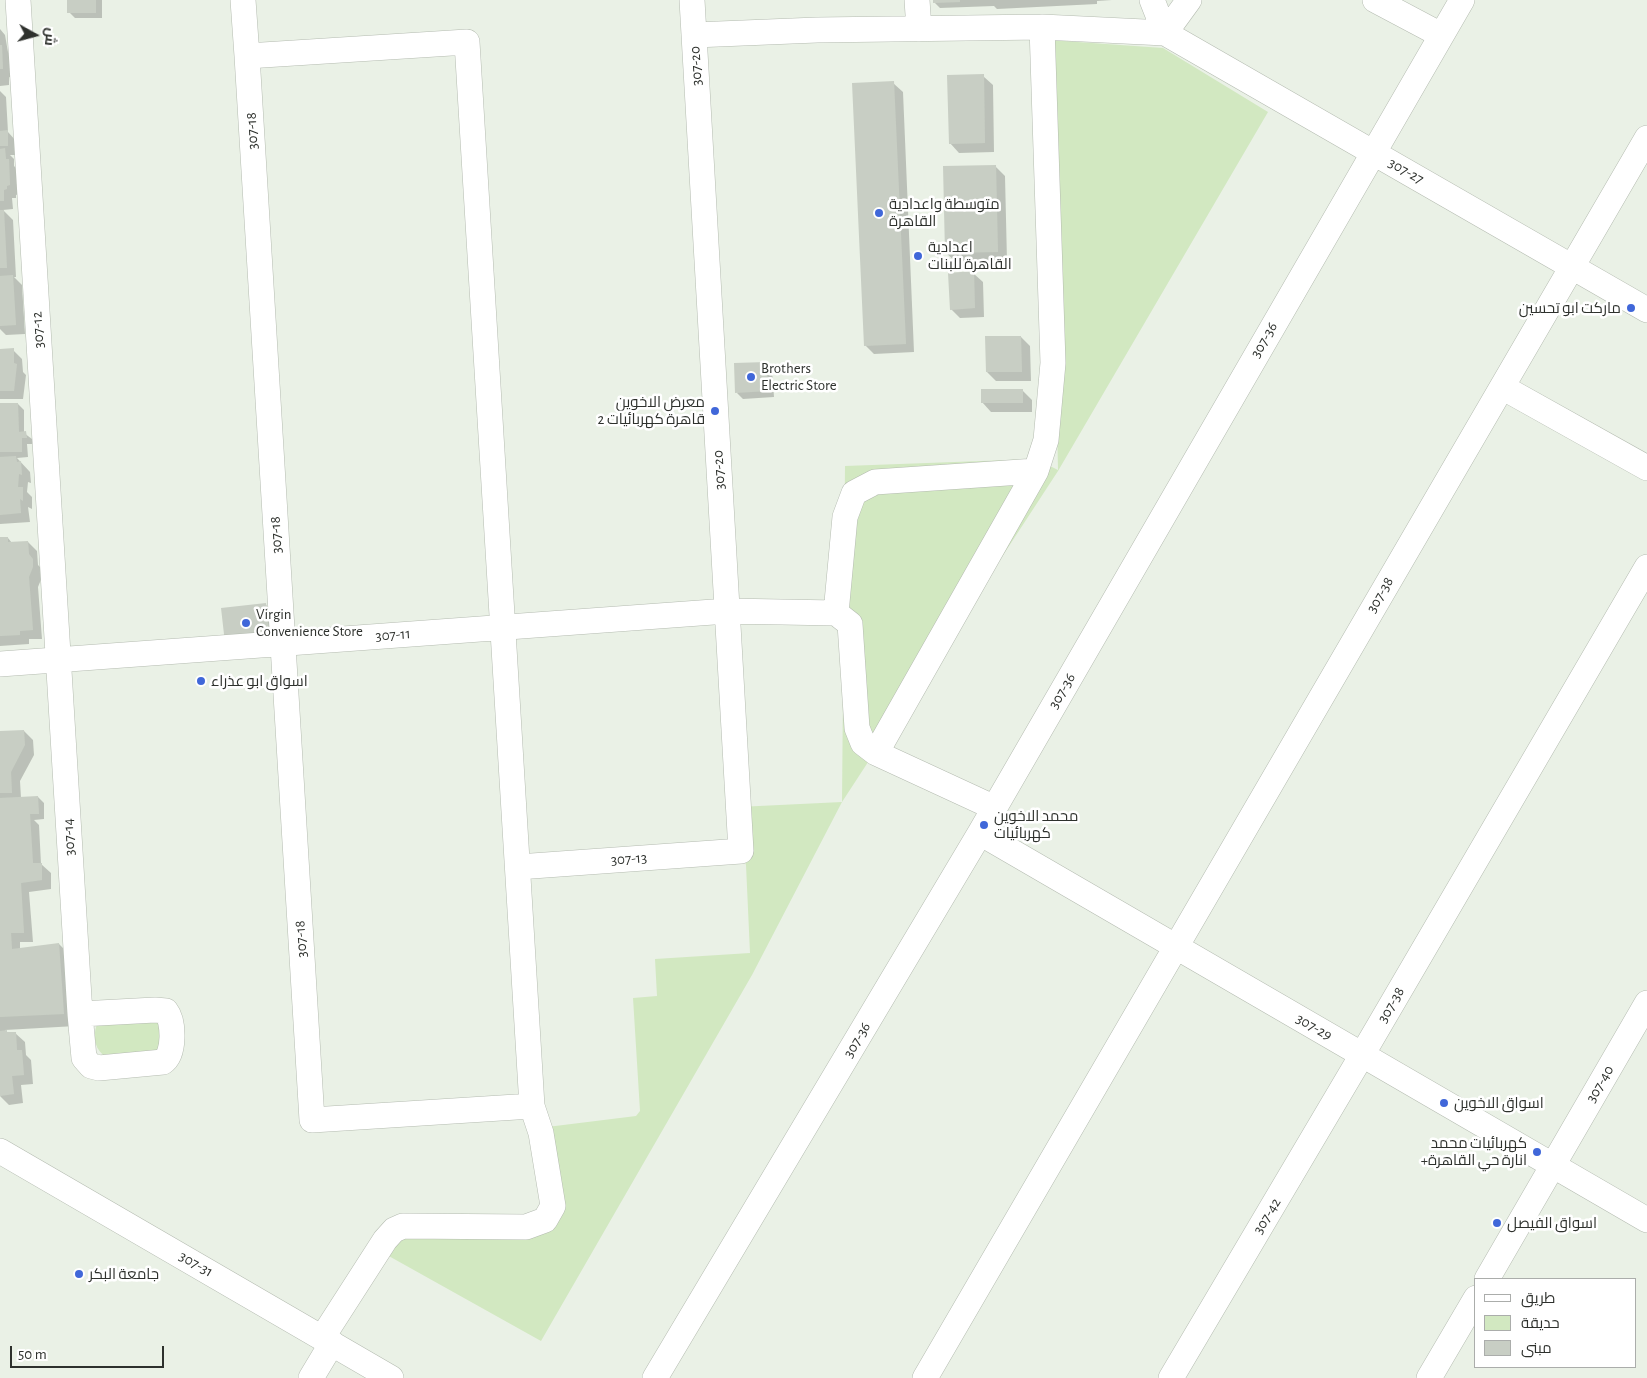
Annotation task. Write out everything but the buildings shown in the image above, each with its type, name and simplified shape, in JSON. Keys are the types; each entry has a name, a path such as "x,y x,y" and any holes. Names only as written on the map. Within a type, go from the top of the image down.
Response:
{"street":[{"name":"307-12","path":"18,0 58,660"},
{"name":"307-18","path":"243,0 312,1120 532,1106"},
{"name":"307-20","path":"692,0 740,851"},
{"path":"917,0 919,29"},
{"path":"1152,0 1165,33"},
{"path":"1165,33 1190,0"},
{"path":"1374,0 1441,35"},
{"name":"307-36","path":"655,1378 995,808 1462,0"},
{"path":"694,35 817,30 1042,27 1165,33"},
{"path":"876,753 1036,471 1046,440 1053,363 1042,27"},
{"name":"307-27","path":"1165,33 1647,310"},
{"path":"247,56 467,42 532,1106 541,1133 553,1206 545,1220 526,1227 403,1226 394,1230 385,1240 327,1340 311,1378"},
{"name":"307-38","path":"1176,946 1572,267 1638,173 1647,138"},
{"path":"1502,387 1647,468"},
{"path":"995,808 876,753 863,743 857,728 850,624 836,613 845,517 854,493 875,482 1036,471"},
{"name":"307-38","path":"1362,1055 1647,567"},
{"name":"307-11","path":"0,664 727,611 836,613"},
{"name":"307-14","path":"58,660 80,1014"},
{"name":"307-29","path":"980,833 1647,1220"},
{"name":"307-13","path":"518,867 740,851"},
{"path":"925,1378 1176,946"},
{"name":"307-40","path":"1552,1165 1647,1003"},
{"name":"307-42","path":"1172,1378 1362,1055"},
{"name":"307-31","path":"0,1151 391,1378"},
{"path":"1487,1278 1552,1165"},
{"path":"1430,1378 1474,1301"}],"green space":[{"path":"1049,40 1163,48 1268,112 1058,471 842,802 845,466 1036,459 1058,470"},
{"path":"842,802 752,975 541,1341 378,1250 385,1240 545,1220 539,1128 636,1116 640,1111 633,998 657,996 655,959 750,953 746,865 741,851 738,807"},
{"path":"161,1019 163,1052 107,1058 97,1047 95,1034 97,1024"}],"place":[{"name":"متوسطة واعدادية القاهرة","path":"879,213"},
{"name":"اعدادية القاهرة للبنات","path":"918,256"},
{"name":"ماركت ابو تحسين","path":"1631,308"},
{"name":"Brothers Electric Store","path":"751,377"},
{"name":"معرض الاخوين قاهرة كهربائيات 2","path":"715,411"},
{"name":"Virgin Convenience Store","path":"246,623"},
{"name":"اسواق ابو عذراء","path":"201,681"},
{"name":"محمد الاخوين كهربائيات","path":"984,825"},
{"name":"اسواق الاخوين","path":"1444,1103"},
{"name":"كهربائيات محمد +انارة حي القاهرة","path":"1537,1152"},
{"name":"اسواق الفيصل","path":"1497,1223"},
{"name":"جامعة البكر","path":"79,1274"}]}
